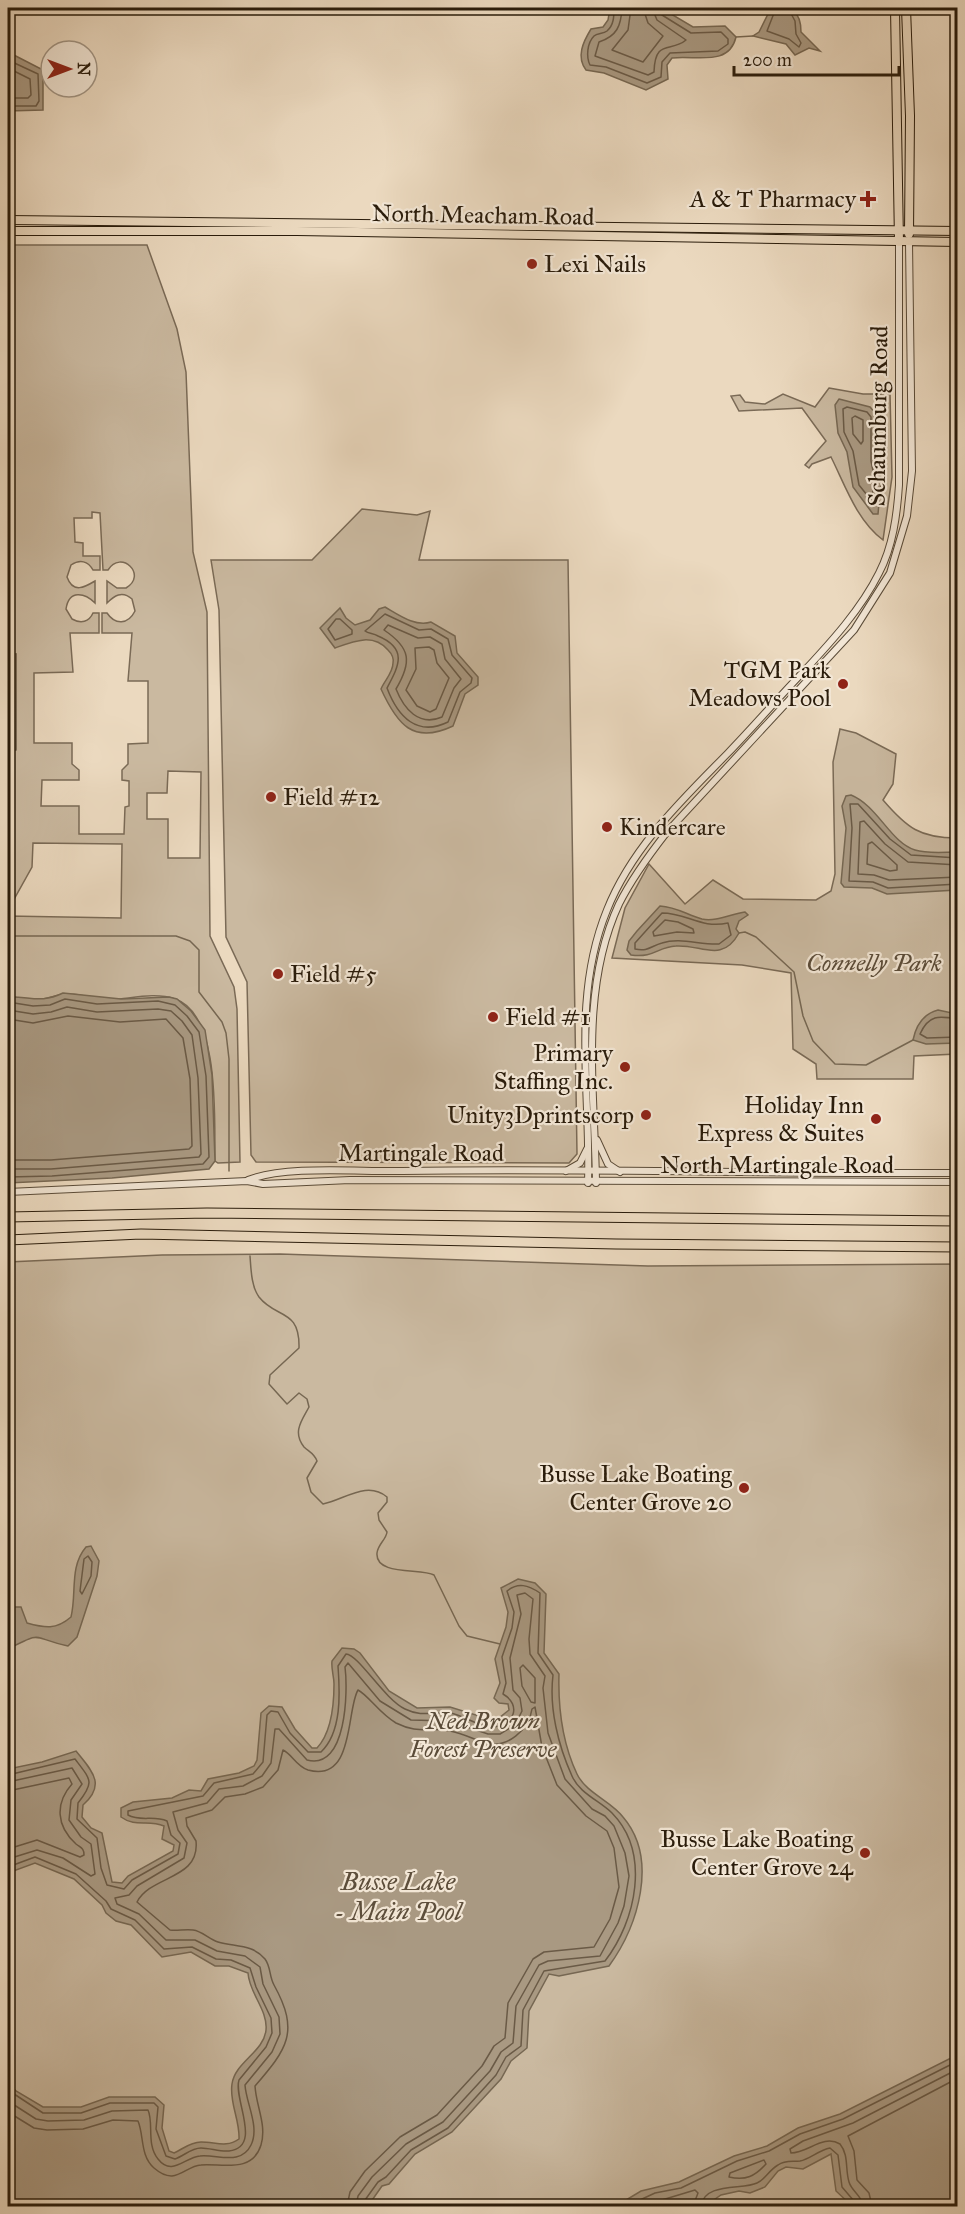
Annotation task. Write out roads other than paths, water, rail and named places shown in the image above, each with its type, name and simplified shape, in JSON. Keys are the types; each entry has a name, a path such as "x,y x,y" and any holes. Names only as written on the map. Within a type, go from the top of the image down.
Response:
{"highway":[{"path":"8,1217 207,1213 957,1221"},
{"path":"8,1240 141,1234 616,1244 957,1246"}],"main road":[{"name":"Schaumburg Road","path":"895,8 899,242"},
{"name":"Schaumburg Road","path":"906,8 910,116 909,242"},
{"name":"North Meacham Road","path":"8,220 957,231"},
{"name":"North Meacham Road","path":"8,231 297,231 957,242"}],"street":[{"name":"Schaumburg Road","path":"592,1172 588,1145 585,1001 596,939 618,885 645,843 672,810 757,723 838,633 859,605 884,563 895,523 899,485 899,242"},
{"name":"Schaumburg Road","path":"592,1183 595,1134 593,1039 597,978 606,940 626,891 667,832 854,630 890,573 906,516 912,471 909,242"},
{"path":"595,1134 608,1164 621,1172"},
{"path":"566,1171 580,1163 588,1145"},
{"name":"Martingale Road","path":"247,1181 262,1175 328,1171 592,1172"},
{"name":"North Martingale Road","path":"592,1172 957,1173"},
{"name":"Martingale Road","path":"8,1192 247,1181 263,1184 350,1180 592,1183"},
{"name":"North Martingale Road","path":"592,1183 957,1182"}],"water":[{"path":"610,8 661,8 693,27 725,26 736,37 726,53 719,56 672,58 667,65 668,79 646,90 604,73 586,70 583,65 581,55 585,39 591,29 603,27 608,20"},
{"path":"771,8 794,11 801,25 801,32 820,51 809,48 795,55 786,44 753,36 759,32"},
{"path":"8,52 39,68 39,99 43,99 43,110 8,111"},
{"path":"839,399 870,407 877,415 877,461 881,481 878,514 873,514 853,487 847,452 838,433 835,405"},
{"path":"385,607 413,622 431,622 455,636 457,653 478,677 478,685 465,694 453,726 427,733 408,728 393,712 381,689 393,667 393,658 389,652 382,645 370,640 356,641 335,648 320,628 340,608 346,618 355,625 370,620 379,609"},
{"path":"8,654 16,654 16,750 8,750"},
{"path":"851,795 869,807 906,846 925,852 957,852 957,890 887,894 872,888 844,887 841,883 846,828 842,806 846,796"},
{"path":"660,906 707,920 745,912 748,915 739,921 736,929 739,933 726,948 710,950 676,946 651,954 631,955 627,950 629,941"},
{"path":"63,993 121,999 169,997 177,999 191,1011 205,1030 212,1075 215,1161 209,1169 112,1178 8,1183 8,997 41,999"},
{"path":"938,1010 957,1014 957,1043 926,1044 913,1040 921,1021 928,1014"},
{"path":"91,1546 99,1561 97,1576 77,1637 68,1646 38,1637 28,1639 8,1649 10,1607 21,1607 27,1623 39,1626 55,1626 71,1617 77,1563 86,1547"},
{"name":"Busse Lake - Main Pool","path":"518,1579 535,1583 546,1594 544,1653 559,1674 562,1725 577,1774 592,1792 623,1817 634,1834 640,1852 642,1872 636,1912 609,1966 559,1976 549,1974 529,2011 527,2048 511,2061 501,2079 452,2132 415,2154 389,2184 382,2186 368,2206 8,2206 8,2082 16,2091 43,2107 81,2107 109,2097 155,2097 164,2105 162,2128 169,2151 174,2153 197,2142 230,2143 239,2139 231,2091 234,2076 260,2045 264,2038 266,2023 248,1973 229,1966 215,1966 191,1952 162,1957 131,1925 116,1921 106,1913 102,1905 74,1879 35,1863 8,1873 8,1769 42,1762 76,1751 91,1771 95,1784 90,1797 83,1805 82,1817 91,1828 102,1833 112,1882 122,1883 128,1876 173,1851 174,1845 162,1839 164,1826 126,1820 121,1817 121,1808 133,1802 172,1798 189,1790 201,1791 208,1779 239,1773 254,1766 257,1760 261,1713 269,1706 282,1707 295,1729 312,1748 317,1748 326,1734 332,1709 334,1684 332,1661 342,1648 354,1649 360,1653 389,1691 417,1708 450,1707 495,1721 509,1710 508,1704 499,1703 494,1698 500,1683 495,1659 506,1627 508,1612 501,1588"},
{"path":"957,2055 957,2206 852,2206 836,2191 831,2154 803,2169 786,2167 778,2171 765,2187 750,2193 739,2191 721,2195 705,2206 616,2206 641,2191 679,2182 734,2156 767,2146 798,2128 840,2114"}],"waterway":[{"path":"736,37 753,36"},
{"path":"739,933 745,932 756,937 794,972 803,1016 813,1041 835,1064 866,1065 913,1040"},
{"path":"8,936 176,936 190,941 199,950 199,992 222,1022 226,1033 229,1059 229,1171"},
{"path":"250,1256 256,1293 266,1304 286,1316 296,1326 299,1348 270,1375 269,1384 287,1404 299,1393 307,1399 309,1407 298,1431 300,1442 317,1461 307,1478 311,1492 323,1504 372,1490 387,1497 387,1502 378,1513 379,1520 387,1532 377,1553 378,1560 391,1568 434,1575 459,1626 467,1636 500,1644"}],"place":[{"name":"A & T Pharmacy","path":"868,199"},
{"name":"Lexi Nails","path":"532,264"},
{"name":"TGM Park Meadows Pool","path":"843,684"},
{"name":"Field #12","path":"271,797"},
{"name":"Kindercare","path":"607,827"},
{"name":"Field #5","path":"278,974"},
{"name":"Field #1","path":"493,1017"},
{"name":"Primary Staffing Inc.","path":"625,1067"},
{"name":"Unity3Dprintscorp","path":"646,1115"},
{"name":"Holiday Inn Express & Suites","path":"876,1119"},
{"name":"Busse Lake Boating Center Grove 20","path":"744,1488"},
{"name":"Busse Lake Boating Center Grove 24","path":"865,1853"}],"park label":[{"name":"Connelly Park","path":"874,963"},
{"name":"Ned Brown Forest Preserve","path":"483,1735"}]}
